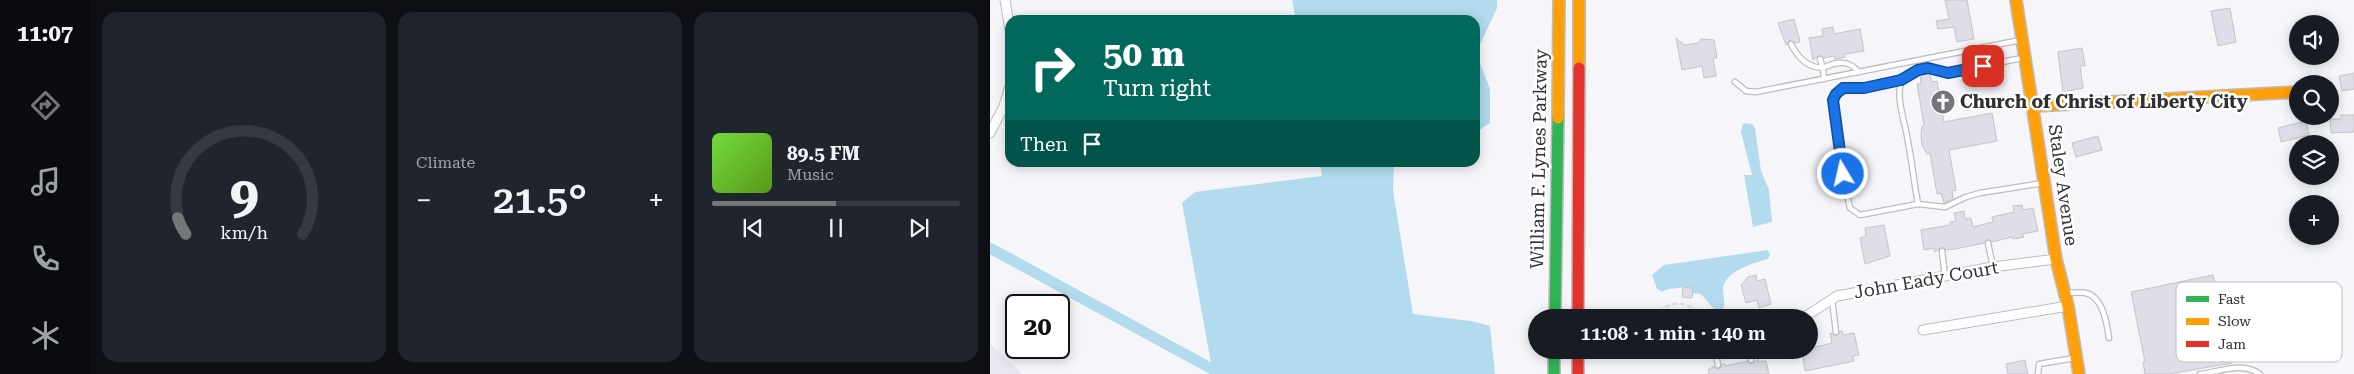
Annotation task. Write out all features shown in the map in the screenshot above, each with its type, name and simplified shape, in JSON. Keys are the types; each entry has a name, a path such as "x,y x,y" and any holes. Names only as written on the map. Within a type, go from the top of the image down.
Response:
{"main road":[{"name":"William F. Lynes Parkway","path":"1555,309 1559,0"},
{"path":"1578,309 1579,0"},
{"name":"Staley Avenue","path":"2016,0 2034,106 2056,259 2068,306 2079,374"},
{"path":"2034,106 2289,92"},
{"path":"1554,359 1554,374"},
{"path":"1578,359 1578,374"}],"street":[{"path":"1005,0 1007,15"},
{"path":"990,133 1005,103"},
{"name":"John Eady Court","path":"1816,309 1837,296 1993,267 2056,259"},
{"path":"1923,330 2068,306"}],"lane":[{"path":"1735,82 1746,91 1756,92 2022,39"},
{"path":"1791,44 1797,55 1812,68 1822,68 1834,63 1847,63 1853,65 1859,72"},
{"path":"2025,58 1948,73 1928,68 1918,70 1901,80 1864,88 1843,88 1836,94 1833,100 1835,123 1850,208 1860,215 1918,204 1945,208 1973,195 2045,183"},
{"path":"1820,59 1824,79"},
{"path":"1901,80 1899,89 1901,110 1909,143 1918,204"},
{"path":"1988,242 1993,267"},
{"path":"1942,250 1946,277"},
{"path":"2064,293 2087,293 2095,298 2101,307 2108,338"},
{"path":"1832,299 1836,332"},
{"path":"2038,374 2040,364 2076,358"},
{"path":"1717,359 1718,365"},
{"path":"2200,374 2220,372 2241,366 2260,374"}],"path":[{"path":"1663,309 1675,303 1688,304 1696,309"}],"shaded area":[{"path":"990,344 1023,374 990,374"}],"water":[{"path":"1292,0 1497,0 1497,8 1480,44 1480,15 1295,15"},
{"path":"1480,63 1490,89 1490,123 1480,130"},
{"path":"1743,123 1752,124 1755,128 1761,171 1769,190 1772,222 1753,227 1744,175 1752,175 1741,132"},
{"path":"1321,167 1394,167 1393,190 1413,314 1471,321 1490,326 1495,374 1213,374 1182,203 1195,192 1322,176"},
{"path":"1768,250 1770,255 1768,259 1741,269 1728,277 1723,289 1723,309 1714,309 1701,294 1692,293 1683,287 1662,292 1657,289 1652,275 1664,265"}],"building":[{"path":"1945,0 1967,0 1974,39 1957,42 1954,27 1938,29 1936,21 1949,19"},
{"path":"2230,8 2236,42 2218,46 2211,11"},
{"path":"1794,19 1800,42 1795,43 1790,40 1786,45 1778,23"},
{"path":"1833,27 1834,34 1860,29 1864,51 1844,54 1845,57 1835,59 1834,56 1824,58 1819,55 1813,60 1809,38 1823,36 1822,29"},
{"path":"1676,38 1684,45 1699,43 1701,39 1714,40 1717,58 1713,58 1716,76 1704,78 1702,66 1682,70"},
{"path":"2082,48 2085,66 2080,66 2083,88 2063,92 2058,52"},
{"path":"1929,72 1932,82 1937,81 1944,122 1992,113 1997,141 1949,150 1956,190 1952,191 1953,199 1944,203 1941,193 1937,194 1930,153 1927,154 1922,145 1922,126 1924,125 1917,84 1921,84 1920,74"},
{"path":"2354,73 2354,89 2342,91 2339,76"},
{"path":"2341,115 2354,115 2354,132 2331,133 2330,125 2339,125 2339,119 2341,119"},
{"path":"2290,125 2307,125 2309,135 2289,135 2289,140 2281,142 2278,128"},
{"path":"2098,136 2102,150 2076,157 2072,143"},
{"path":"2022,205 2023,210 2033,208 2038,231 2023,234 2024,237 2013,239 2012,237 1992,242 1988,239 1984,243 1955,249 1946,250 1942,247 1935,252 1934,248 1924,250 1921,230 1950,225 1950,222 1956,221 1954,213 1964,211 1965,219 1971,218 1973,227 1993,222 1992,217 2014,212 2013,206"},
{"path":"1884,225 1890,256 1865,264 1860,238 1866,236 1865,228"},
{"path":"1756,275 1757,281 1765,279 1771,304 1759,308 1757,300 1746,303 1741,285 1748,277"},
{"path":"2213,275 2215,282 2179,282"},
{"path":"2176,283 2176,362 2232,363 2169,374 2145,374 2143,362 2145,362 2131,292"},
{"path":"1683,287 1693,288 1692,298 1682,297"},
{"path":"1840,331 1842,331 1843,335 1854,333 1859,355 1853,356 1854,361 1805,371 1803,359 1818,359 1818,346 1832,343 1830,333 1837,336"},
{"path":"1758,359 1758,362 1766,361 1769,374 1709,374 1708,369 1712,369 1712,366 1718,369 1722,364 1725,364 1725,366 1747,361 1752,364"},
{"path":"2025,360 2028,374 2008,374 2006,364"}],"waterway":[{"path":"990,248 1212,369"}],"traffic: fast":[{"path":"1555,309 1558,118"},
{"path":"1554,359 1554,374"}],"traffic: slow":[{"path":"1558,118 1559,0"},
{"path":"1579,0 1579,68"},
{"path":"2016,0 2056,259 2068,306 2079,374"},
{"path":"2034,106 2289,92"}],"traffic: jam":[{"path":"1578,309 1579,68"},
{"path":"1578,359 1578,374"}],"place":[{"name":"Church of Christ of Liberty City","path":"1943,102"}],"route":[{"path":"1843,174 1833,100 1836,94 1843,88 1864,88 1901,80 1911,73 1928,68 1948,73 1983,66"}]}
